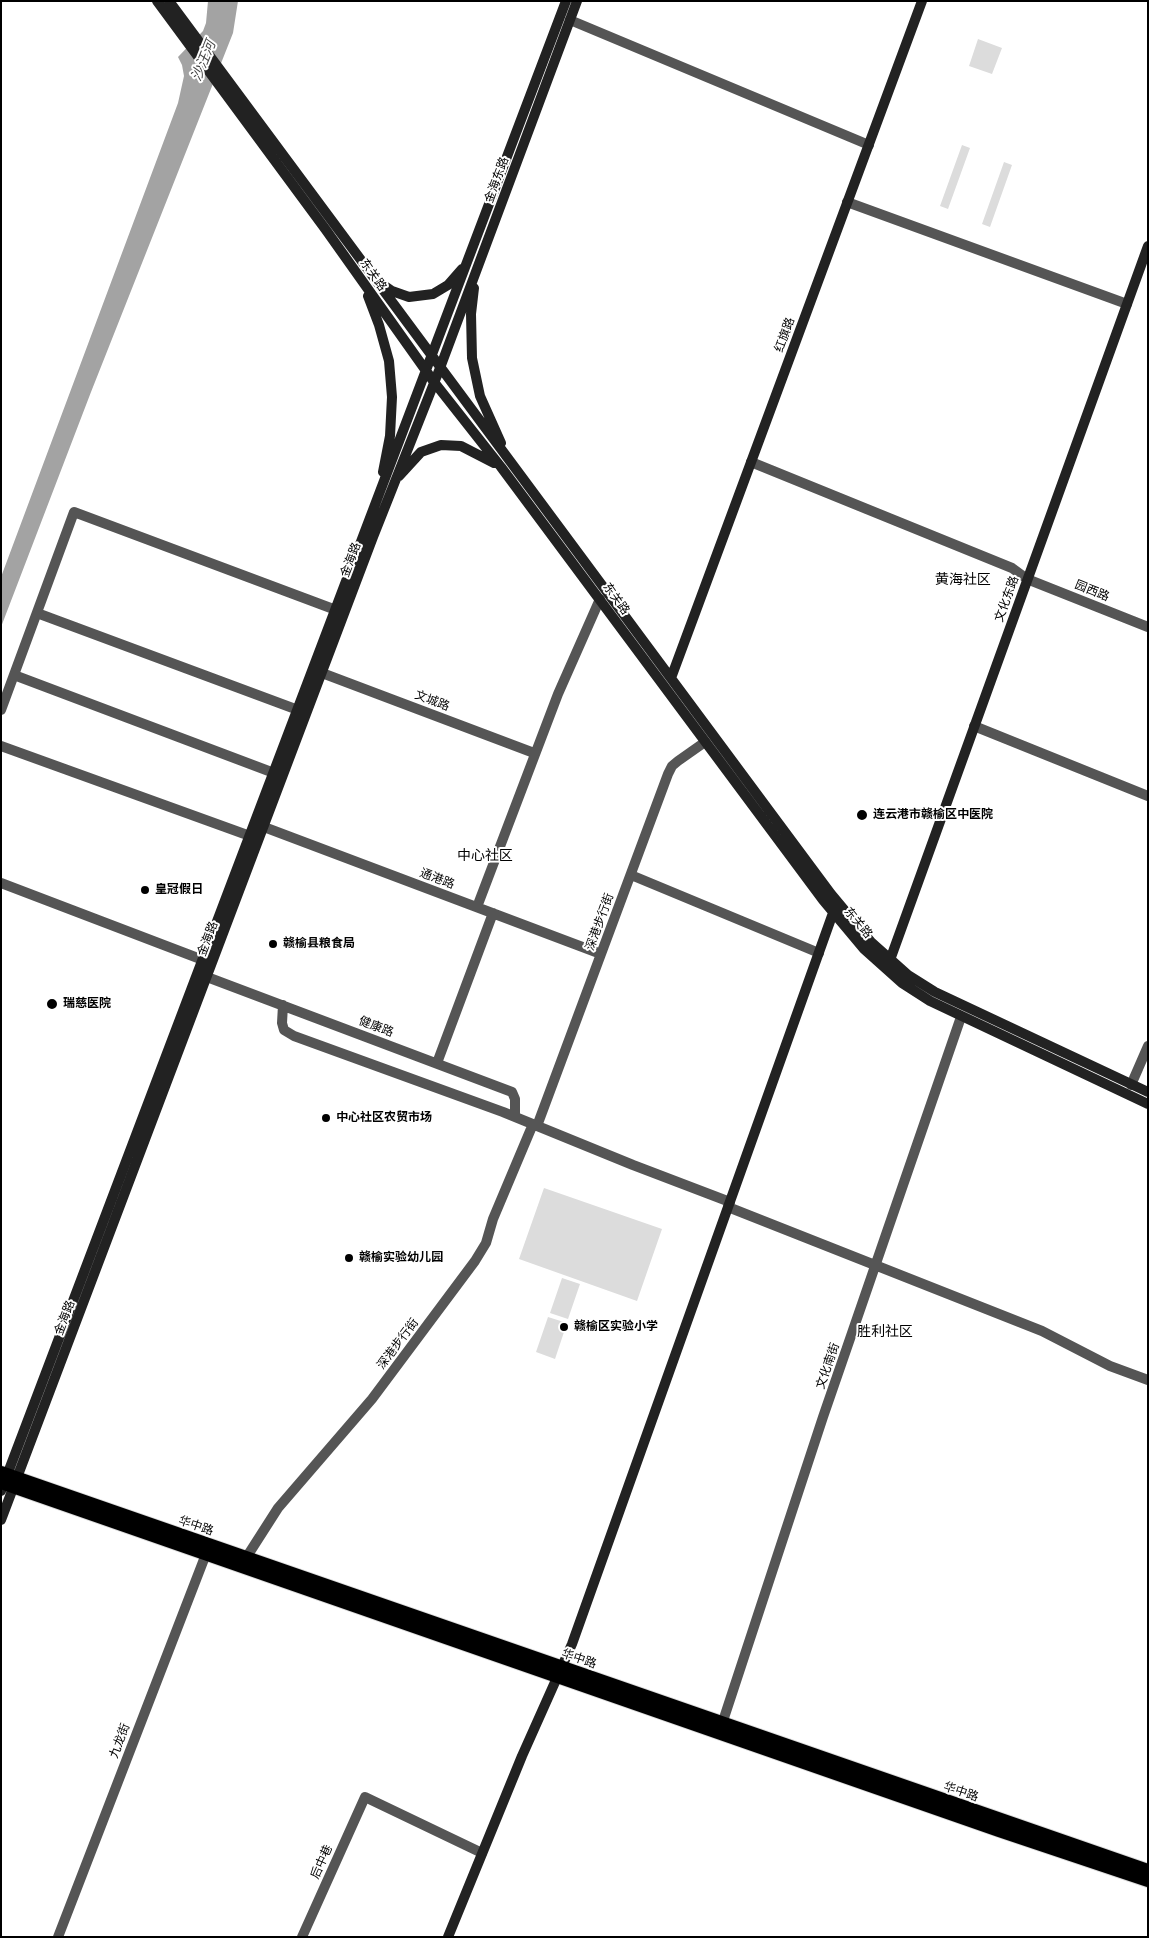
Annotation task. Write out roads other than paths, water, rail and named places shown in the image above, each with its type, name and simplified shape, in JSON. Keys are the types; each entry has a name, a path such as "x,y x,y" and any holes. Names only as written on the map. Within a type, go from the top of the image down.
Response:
{"main road":[{"name":"东关路","path":"157,1 362,281 426,372 506,464 671,678 831,894 872,942 908,975 935,992 1148,1092"},
{"name":"东关路","path":"169,1 440,368 600,599 833,913 864,949 902,984 930,1001 1148,1104"},
{"name":"金海东路","path":"432,357 566,1"},
{"name":"金海东路","path":"440,368 577,1"},
{"name":"红旗路","path":"671,678 922,1"},
{"name":"文化东路","path":"890,960 1148,246"},
{"path":"376,281 392,291 409,297 433,294 448,285 467,262"},
{"path":"476,271 471,314 472,358 480,396 506,464"},
{"path":"362,281 379,326 389,361 392,397 390,436 378,497"},
{"name":"金海路","path":"1,1520 7,1481 202,960 432,357"},
{"name":"金海路","path":"7,1481 207,977 395,480 440,368"},
{"path":"395,480 421,452 441,445 461,446 506,464"},
{"path":"448,1937 522,1756 572,1644 833,913"},
{"name":"华中路","path":"7,1481 206,1554 559,1672 722,1724 1148,1870"},
{"name":"华中路","path":"7,1481 246,1558 559,1672 1148,1881"}],"street":[{"path":"570,20 868,145"},
{"path":"847,202 1127,304"},
{"name":"园西路","path":"751,462 1012,568 1028,579 1148,627"},
{"path":"1,710 74,512 336,610"},
{"path":"477,907 534,753 600,599"},
{"path":"37,613 298,710"},
{"name":"文城路","path":"322,673 534,753"},
{"path":"14,675 274,773"},
{"path":"974,726 1148,796"},
{"name":"深港步行街","path":"246,1558 278,1508 372,1399 475,1261 486,1243 493,1219 535,1125 672,766 705,742"},
{"path":"1,746 250,836"},
{"name":"通港路","path":"264,827 601,954"},
{"path":"631,874 819,953"},
{"path":"1,883 202,960"},
{"path":"436,1063 493,913"},
{"name":"健康路","path":"207,977 512,1092 515,1099 515,1117"},
{"path":"283,1005 282,1023 284,1030 294,1036 535,1125 1042,1331 1110,1366 1148,1380"},
{"name":"文化南街","path":"722,1724 961,1017"},
{"path":"1131,1085 1148,1046"},
{"name":"九龙街","path":"58,1937 206,1554"},
{"name":"后中巷","path":"302,1937 365,1797 482,1853"}],"water":[{"name":"沙汪河","path":"208,1 238,1 233,33 91,392 1,627 1,577 178,103 184,76 178,57 203,31 206,23"}],"place":[{"name":"连云港市赣榆区中医院","path":"862,815"},
{"name":"皇冠假日","path":"145,890"},
{"name":"赣榆县粮食局","path":"273,944"},
{"name":"瑞慈医院","path":"52,1004"},
{"name":"中心社区农贸市场","path":"326,1118"},
{"name":"赣榆实验幼儿园","path":"349,1258"},
{"name":"赣榆区实验小学","path":"564,1327"}],"district":[{"name":"黄海社区","path":"963,580"},
{"name":"中心社区","path":"485,856"},
{"name":"胜利社区","path":"885,1332"}]}
